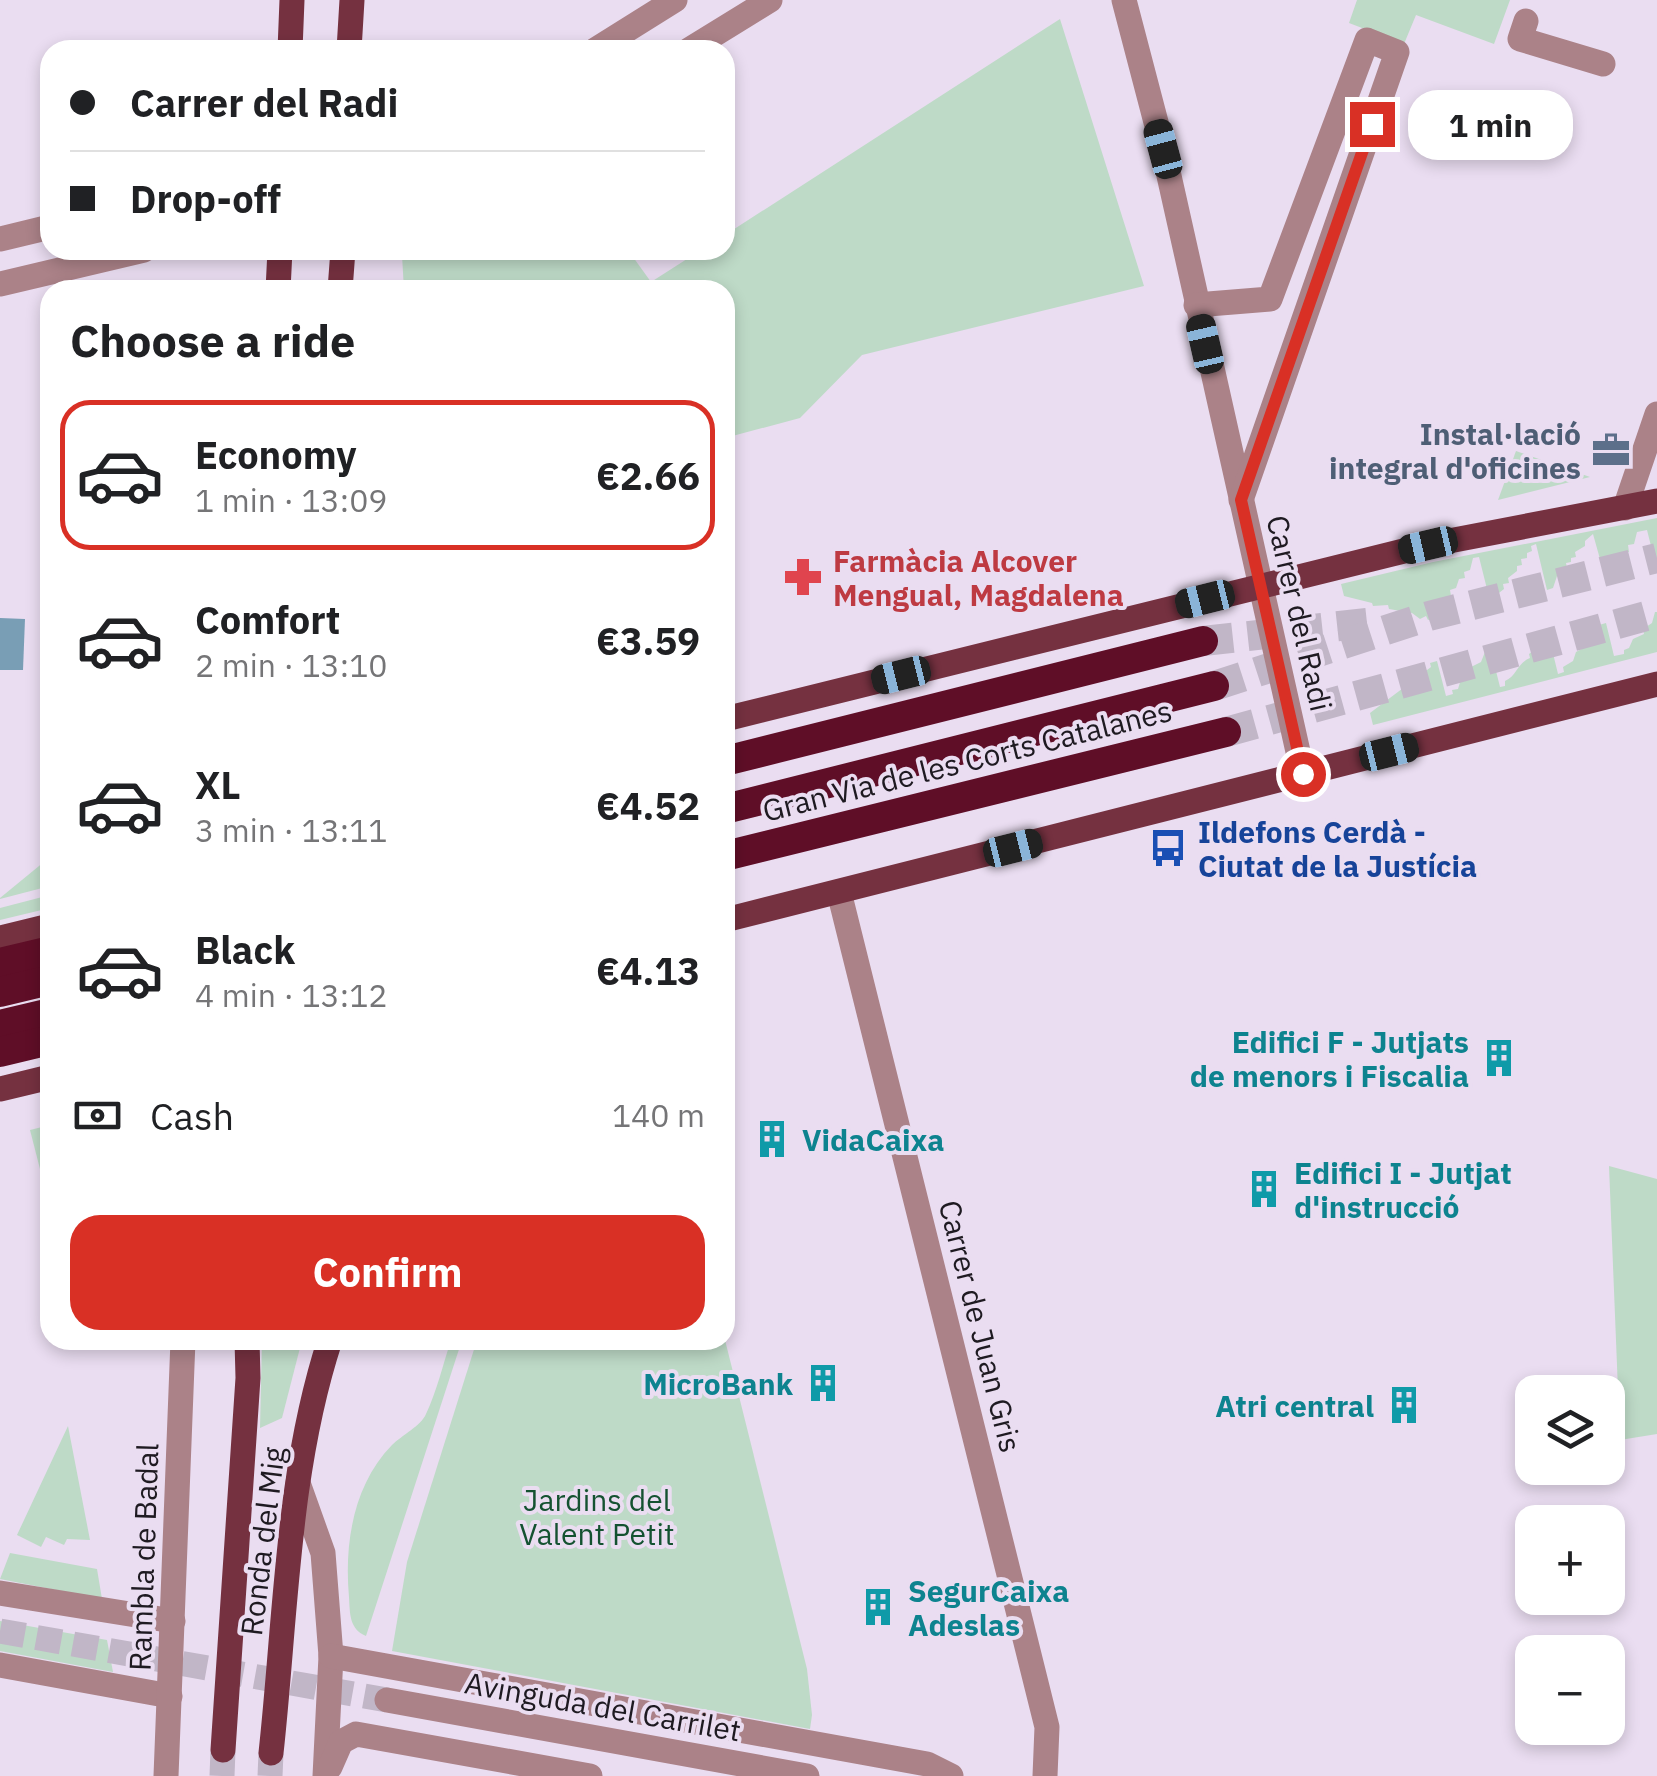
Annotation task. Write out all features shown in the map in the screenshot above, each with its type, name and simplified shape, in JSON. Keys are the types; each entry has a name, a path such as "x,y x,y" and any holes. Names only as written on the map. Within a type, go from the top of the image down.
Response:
{"highway":[{"path":"735,758 1203,641"},
{"name":"Gran Via de les Corts Catalanes","path":"735,806 1214,686"},
{"name":"Gran Via de les Corts Catalanes","path":"735,854 1226,732"},
{"path":"0,963 40,953"},
{"path":"0,992 40,982"},
{"path":"0,1025 40,1015"},
{"path":"0,1052 40,1042"}],"main road":[{"path":"290,40 292,0"},
{"path":"350,40 352,0"},
{"path":"735,716 1428,545 1657,501"},
{"path":"735,918 1657,684"},
{"path":"0,938 40,928"},
{"path":"0,1090 40,1080"},
{"name":"Ronda del Mig","path":"223,1750 247,1350"},
{"name":"Ronda del Mig","path":"271,1753 298,1483 327,1350"}],"street":[{"path":"612,40 675,0"},
{"path":"705,40 770,0"},
{"name":"Carrer del Radi","path":"1124,0 1163,149 1303,774"},
{"path":"1526,21 1520,39 1603,64"},
{"path":"1196,306 1270,300 1367,40 1397,52 1241,500"},
{"path":"0,239 40,229"},
{"path":"0,284 102,260"},
{"path":"1624,508 1657,414"},
{"name":"Carrer de Juan Gris","path":"838,892 1047,1727 1045,1776"},
{"name":"Rambla de Badal","path":"166,1776 183,1350"},
{"path":"298,1483 323,1553 330,1656 325,1776"},
{"path":"0,1593 173,1621"},
{"path":"330,1656 927,1764 951,1776"},
{"path":"0,1665 170,1696"},
{"name":"Avinguda del Carrilet","path":"387,1700 807,1776"},
{"path":"325,1776 341,1742 356,1734 590,1776"}],"green space":[{"path":"1357,0 1510,0 1494,44 1416,15 1404,44 1349,23"},
{"path":"1060,19 1144,286 862,355 800,418 735,435 735,280 654,280 685,260 735,260 735,229"},
{"path":"402,260 635,260 650,280 403,280"},
{"path":"1516,451 1590,477 1498,500"},
{"path":"1657,518 1657,570 1647,530 1637,532 1634,544 1628,545 1629,552 1623,553 1610,576 1605,577 1593,534 1575,552 1576,557 1566,563 1567,568 1561,570 1553,588 1547,590 1536,544 1531,546 1527,558 1521,559 1522,565 1508,578 1509,583 1503,584 1504,589 1495,600 1490,601 1479,557 1473,558 1470,570 1464,572 1465,578 1459,579 1456,588 1450,590 1451,596 1444,598 1436,617 1428,620 1426,616 1420,619 1412,613 1389,609 1388,605 1373,606 1344,596 1341,584 1433,562"},
{"path":"1655,612 1657,652 1373,725 1370,713 1431,667 1430,663 1437,661 1446,696 1458,689 1461,679 1467,678 1466,673 1472,672 1471,667 1481,662 1485,652 1491,651 1500,687 1505,686 1505,681 1543,643 1543,638 1549,637 1558,674 1573,661 1576,652 1587,646 1599,625 1606,623 1614,656 1624,654 1633,639 1644,634 1643,629 1652,623"},
{"path":"40,865 40,889 0,898"},
{"path":"40,898 40,910 0,920 0,908"},
{"path":"40,1128 40,1169 30,1130"},
{"path":"1609,1166 1657,1179 1657,1434 1625,1439 1625,1375 1617,1375"},
{"path":"262,1350 299,1350 282,1418 260,1428"},
{"path":"448,1350 459,1350 366,1636 353,1625 350,1609 348,1556 354,1515 379,1460 424,1418"},
{"name":"Jardins del Valent Petit","path":"474,1350 727,1350 807,1669 810,1729 392,1651 407,1562"},
{"path":"68,1426 90,1540 67,1539 64,1545 46,1537 41,1547 17,1535"},
{"path":"10,1553 97,1569 102,1599 0,1579"},
{"path":"0,1621 107,1640 113,1672 0,1651"}],"water":[{"path":"0,618 25,619 23,670 0,670"}],"tunnel":[{"path":"1214,686 1429,616 1657,558"},
{"path":"1226,732 1657,613"},
{"path":"1203,641 1367,623"},
{"path":"0,1631 387,1700"},
{"path":"222,1776 223,1750"},
{"path":"270,1776 271,1753"}],"place":[{"name":"Instal·lació integral d'oficines","path":"1611,450"},
{"name":"Farmàcia Alcover Mengual, Magdalena","path":"803,577"},
{"name":"Ildefons Cerdà - Ciutat de la Justícia","path":"1168,848"},
{"name":"Edifici F - Jutjats de menors i Fiscalia","path":"1499,1058"},
{"name":"VidaCaixa","path":"772,1139"},
{"name":"Edifici I - Jutjat d'instrucció","path":"1264,1189"},
{"name":"MicroBank","path":"823,1383"},
{"name":"Atri central","path":"1404,1405"},
{"name":"SegurCaixa Adeslas","path":"878,1607"}],"route":[{"path":"1303,774 1241,500 1372,124"}]}
